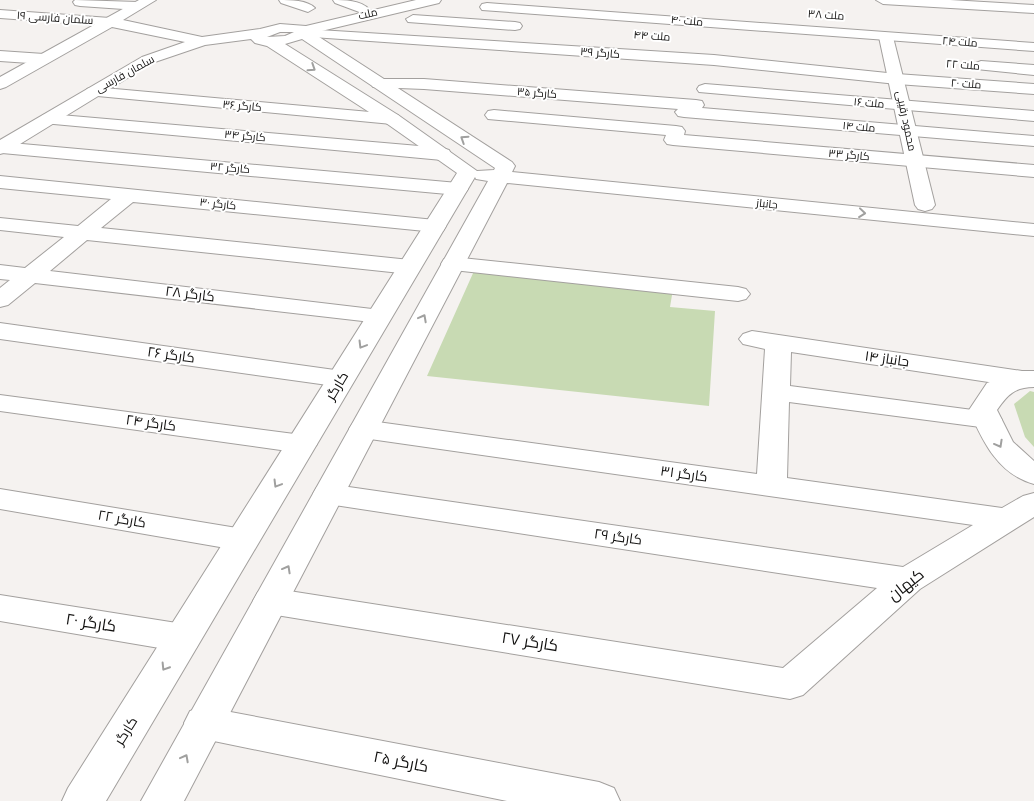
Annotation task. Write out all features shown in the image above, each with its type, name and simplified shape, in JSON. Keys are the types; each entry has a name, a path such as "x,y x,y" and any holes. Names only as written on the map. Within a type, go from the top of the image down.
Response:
{"street":[{"path":"63,0 144,3"},
{"path":"286,0 308,8"},
{"path":"340,0 362,9"},
{"name":"ملت","path":"272,34 402,0"},
{"name":"ملت","path":"303,32 330,23 434,0"},
{"path":"594,41 621,0"},
{"path":"883,0 1034,9"},
{"path":"2,82 144,3"},
{"name":"ملت ۴۰","path":"487,7 610,15 889,50"},
{"name":"سلمان فارسی ۱۹","path":"0,14 110,22 204,41"},
{"path":"413,19 530,27"},
{"name":"کارگر ۳۹","path":"272,34 298,28 303,32 594,41 714,60 897,79"},
{"path":"162,801 502,172 303,32"},
{"path":"272,34 442,154 463,180"},
{"name":"سلمان فارسی","path":"1,147 147,60 204,41 272,34"},
{"path":"54,36 82,38"},
{"name":"ملت ۲۴","path":"889,50 1034,47"},
{"path":"871,51 889,50 911,62"},
{"name":"محمود رقیبی","path":"889,50 925,205"},
{"path":"0,56 44,59"},
{"path":"494,115 676,131 690,108 705,89 714,60"},
{"name":"ملت ۲۲","path":"968,65 1034,70"},
{"name":"ملت ۲۰","path":"897,79 1034,89"},
{"name":"کارگر ۳۵","path":"379,84 424,84 690,108"},
{"name":"ملت ۱۶","path":"705,89 1034,116"},
{"name":"کارگر ۳۶","path":"93,92 392,119"},
{"name":"ملت ۱۴","path":"690,108 908,131 1034,141"},
{"name":"کارگر ۳۴","path":"49,119 442,154"},
{"name":"کارگر ۳۳","path":"676,131 673,140 1034,170"},
{"name":"کارگر ۳۲","path":"1,147 463,180 502,172"},
{"name":"جانباز","path":"502,172 925,205 955,215 1034,230"},
{"name":"جانباز","path":"502,172 955,215 1034,216"},
{"name":"کارگر","path":"83,801 463,180"},
{"name":"کارگر ۳۰","path":"0,182 435,226"},
{"path":"0,300 129,195"},
{"path":"0,224 410,267"},
{"path":"452,264 738,294"},
{"name":"کارگر ۲۸","path":"0,272 380,316"},
{"name":"کارگر ۲۶","path":"0,331 342,379"},
{"name":"جانباز ۱۴","path":"776,392 765,341 1028,379"},
{"path":"1028,379 997,389 984,410 1003,451 1022,468 1034,474"},
{"path":"772,487 776,392 988,420"},
{"name":"کارگر ۲۴","path":"0,403 302,444"},
{"name":"کارگر ۳۱","path":"363,429 1005,519"},
{"name":"کارگر ۲۹","path":"328,494 908,580"},
{"name":"کارگر ۲۲","path":"0,499 243,540"},
{"name":"کیهان","path":"790,684 908,580 1034,503"},
{"name":"کارگر ۲۷","path":"270,601 790,684"},
{"name":"کارگر ۲۰","path":"0,608 183,638"},
{"name":"کارگر ۲۵","path":"204,723 599,801"}],"green space":[{"path":"474,271 673,289 670,307 715,311 709,406 427,376"},
{"path":"1030,391 1034,392 1034,447 1025,437 1014,404"}]}
